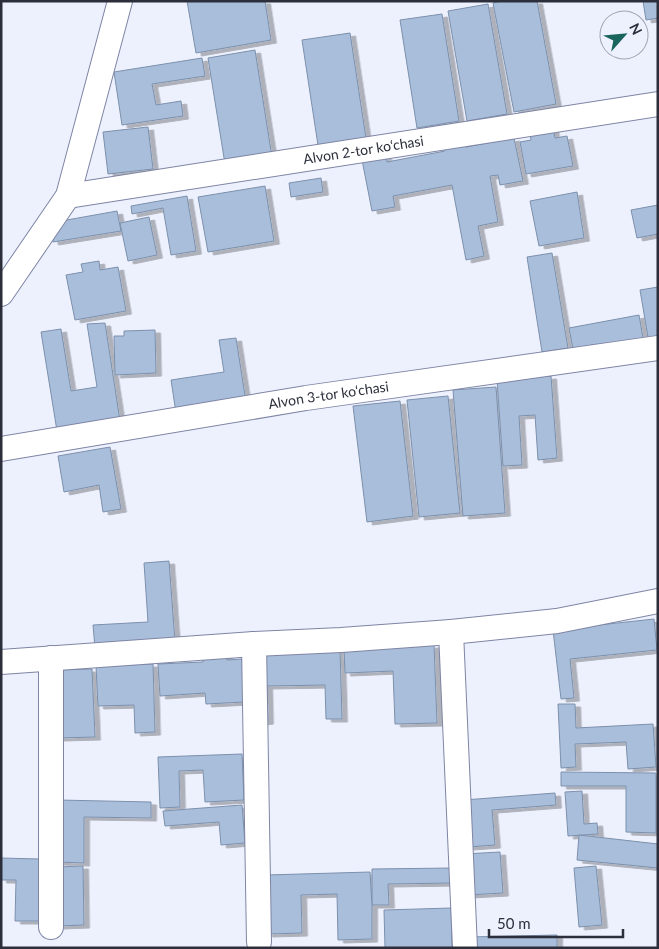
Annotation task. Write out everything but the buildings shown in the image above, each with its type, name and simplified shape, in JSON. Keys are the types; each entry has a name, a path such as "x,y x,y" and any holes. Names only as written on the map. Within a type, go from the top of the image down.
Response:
{"street":[{"path":"1,294 68,196 120,1"},
{"name":"Alvon 2-tor ko‘chasi","path":"68,196 658,104"},
{"name":"Alvon 3-tor ko‘chasi","path":"1,449 306,398 658,348"},
{"path":"1,662 451,632 557,621 658,601"},
{"path":"451,632 464,948"},
{"path":"254,644 259,942"},
{"path":"51,658 51,927"}]}
